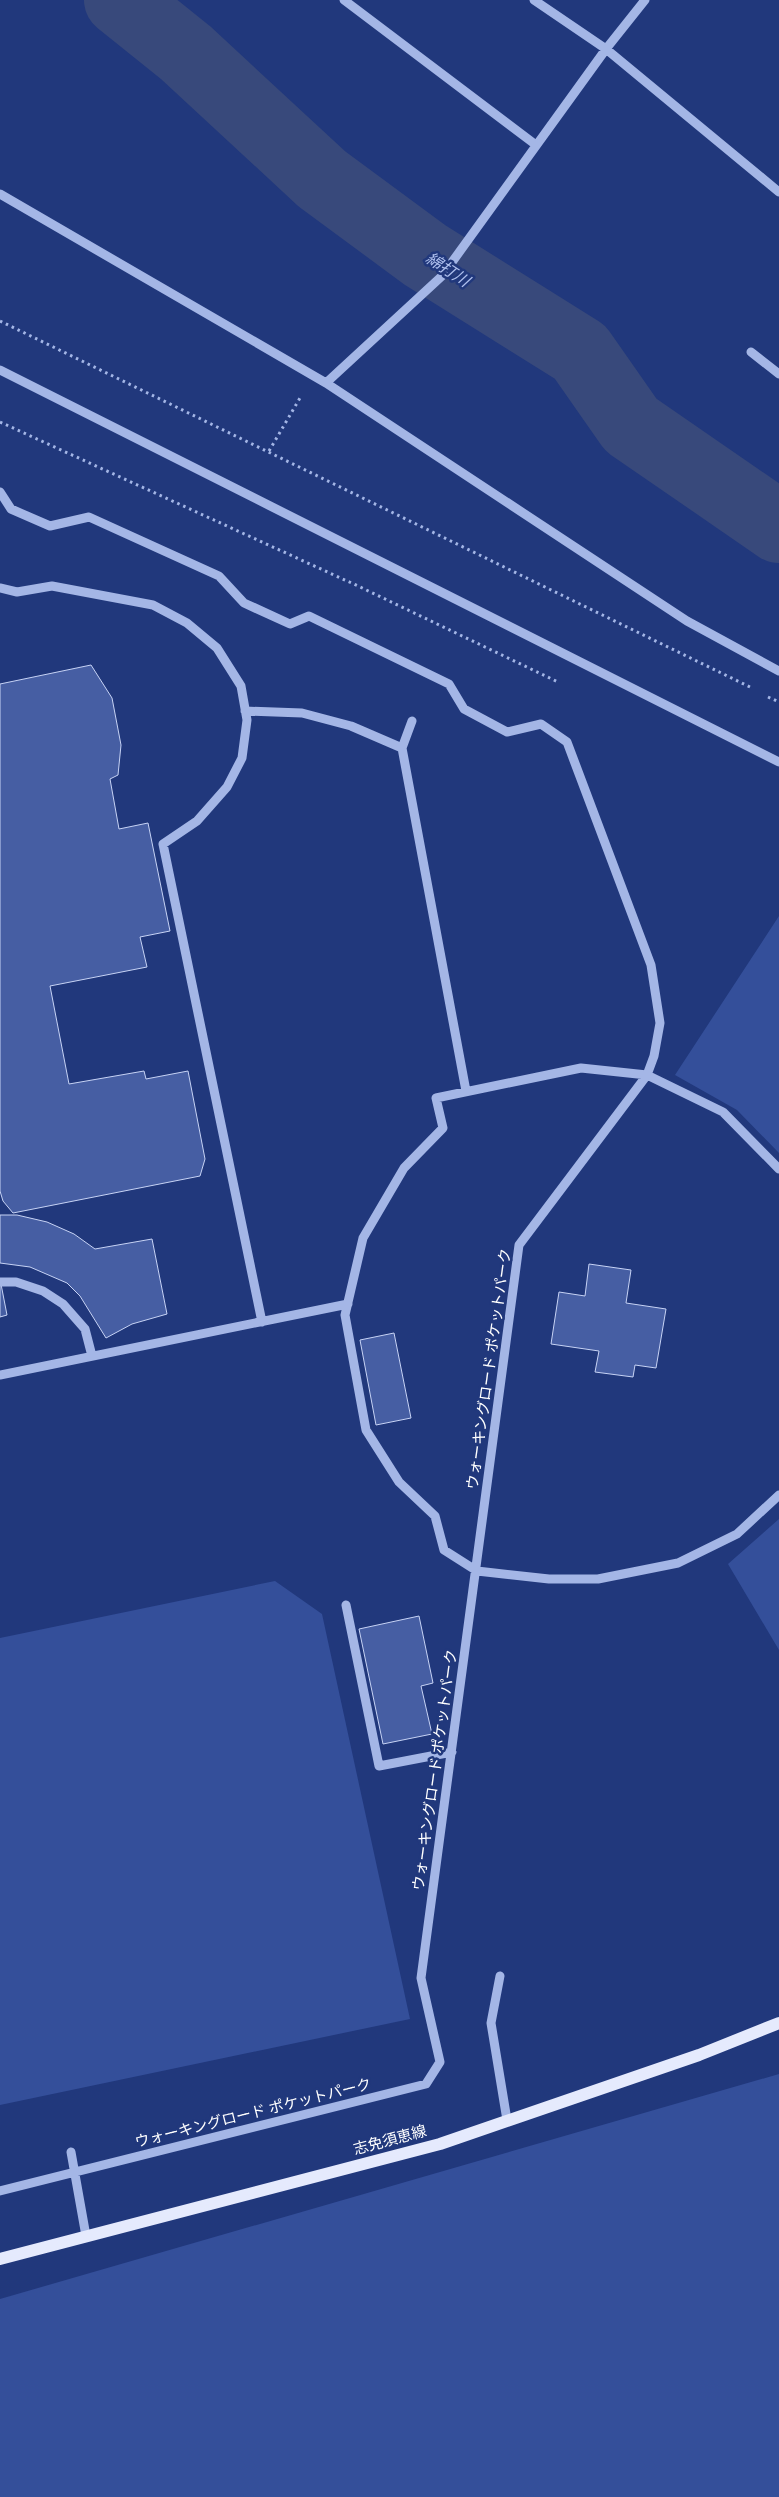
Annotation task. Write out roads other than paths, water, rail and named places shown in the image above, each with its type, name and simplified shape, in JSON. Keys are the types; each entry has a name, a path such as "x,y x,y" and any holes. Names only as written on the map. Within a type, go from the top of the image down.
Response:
{"main road":[{"name":"志免須恵線","path":"0,2259 440,2144 699,2055 779,2023"}],"street":[{"path":"344,0 536,145"},
{"path":"534,0 606,49 779,192"},
{"path":"326,383 442,276 606,49 644,0"},
{"path":"0,194 326,383 687,621 779,671"},
{"path":"751,352 779,374"},
{"path":"0,370 779,762"},
{"name":"ウォーキングロード ポケットパーク","path":"0,492 11,509 50,526 90,518 219,576 244,603 290,624 309,616 327,624 449,684 464,709 507,732 541,724 567,742 650,965 660,1023 654,1056 646,1075 519,1245 477,1571 421,1978 440,2062 426,2084 0,2191"},
{"path":"0,588 17,592 52,586 153,605 187,623 217,648 241,686 247,720 242,758 227,787 197,821 163,844 262,1322"},
{"path":"245,710 302,713 351,726 402,748"},
{"path":"412,721 402,748 466,1091"},
{"path":"779,1169 723,1112 646,1075 581,1068 436,1098 443,1128 404,1168 363,1238 345,1315 366,1430 399,1482 435,1516 444,1550 477,1571 549,1580 598,1580 678,1563 737,1534 779,1495"},
{"path":"0,1282 16,1282 43,1291 63,1304 84,1329 92,1356"},
{"path":"0,1375 348,1304"},
{"path":"346,1606 379,1766 452,1752"},
{"path":"500,1976 491,2023 507,2120"},
{"path":"71,2152 86,2236"}],"waterway":[{"name":"綿打川","path":"120,0 186,53 322,179 425,255 580,352 631,425 779,527"}]}
